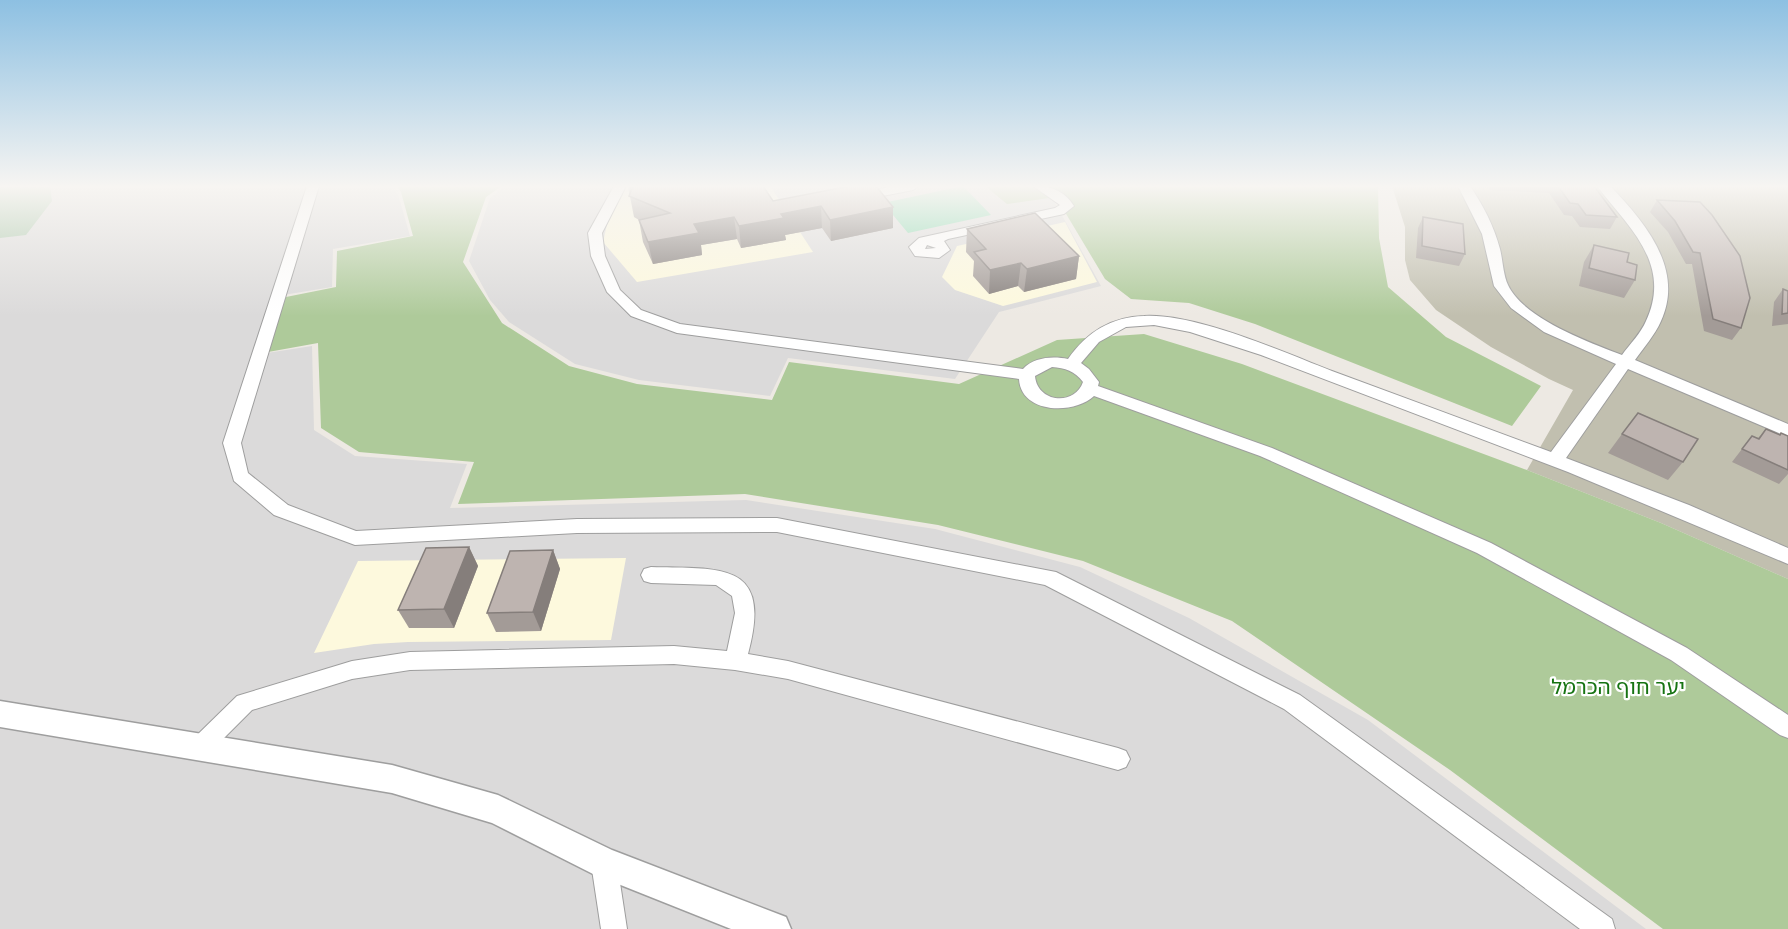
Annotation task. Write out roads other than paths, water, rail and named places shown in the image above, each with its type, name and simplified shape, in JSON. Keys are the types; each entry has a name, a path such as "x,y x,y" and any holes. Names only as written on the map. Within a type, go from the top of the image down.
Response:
{"street":[{"path":"299,229 232,443 240,476 281,510 355,538 577,526 777,525 1049,578 1292,702 1602,929"},
{"path":"597,229 595,233 598,256 614,292 636,313 677,328 1027,375 1040,364 1061,362 1072,365 1088,375 1091,389 1080,400 1061,404 1050,402 1033,394 1027,388 1027,375"},
{"path":"933,241 944,236 975,229"},
{"path":"1487,229 1494,253 1496,274 1504,291 1520,308 1541,322 1627,362 1788,431"},
{"path":"1554,461 1653,323 1661,299 1661,273 1652,247 1641,229"},
{"path":"1072,365 1085,345 1109,328 1146,320 1166,322 1233,340 1708,520 1788,556"},
{"path":"1091,389 1266,452 1484,548 1679,654 1788,728"},
{"path":"651,575 719,578 727,580 736,588 745,601 747,611 735,661"},
{"path":"200,747 245,703 352,670 373,666 410,661 701,656 788,670 1118,759"},
{"path":"0,714 392,779 498,810 604,863 774,929"},
{"path":"604,863 614,929"}],"park label":[{"name":"יער חוף הכרמל","path":"1618,687"}]}
